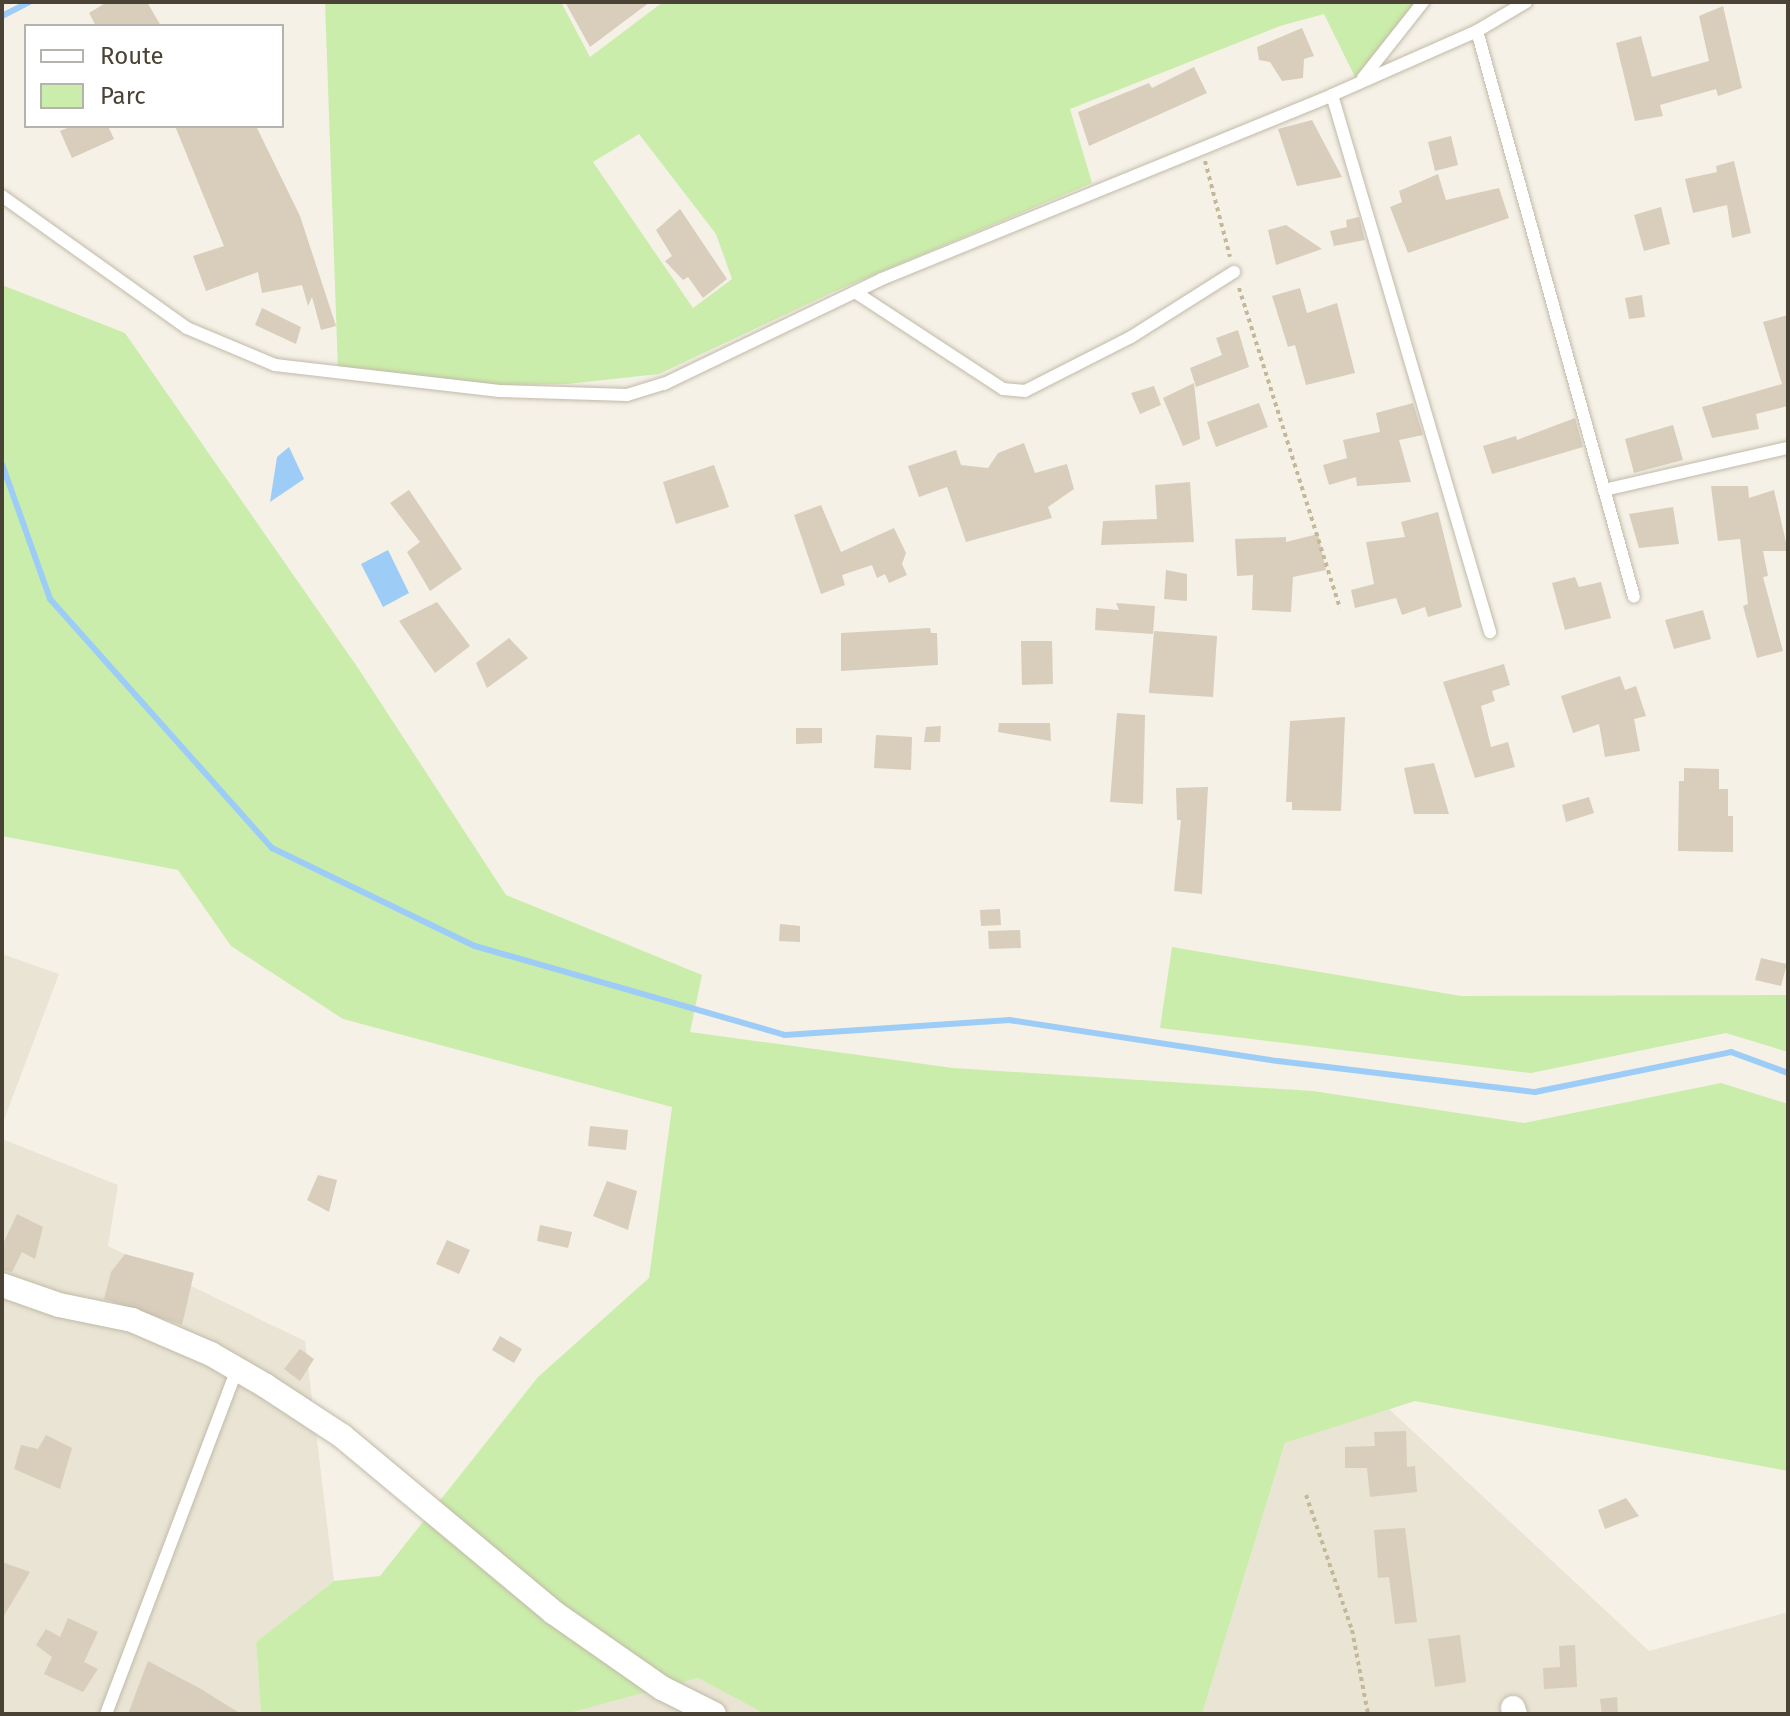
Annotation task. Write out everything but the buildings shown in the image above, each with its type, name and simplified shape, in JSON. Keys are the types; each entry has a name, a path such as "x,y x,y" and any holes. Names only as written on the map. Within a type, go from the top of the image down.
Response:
{"street":[{"path":"2,1285 59,1305 132,1320 237,1369 342,1436 553,1612 682,1707 714,1714"}],"lane":[{"path":"1360,81 1423,2"},
{"path":"2,196 187,328 275,365 333,375 500,391 627,395 664,384 855,292 1332,95 1477,31 1526,2"},
{"path":"1477,31 1634,597"},
{"path":"1332,95 1490,632"},
{"path":"855,292 1003,389 1025,391 1131,337 1234,272"},
{"path":"1604,490 1788,448"},
{"path":"106,1714 237,1369"}],"path":[{"path":"1202,147 1234,272 1340,608"},
{"path":"1306,1495 1352,1630 1368,1714"}],"shaded area":[{"path":"2,954 59,974 2,1125"},
{"path":"2,1139 118,1185 108,1246 305,1341 334,1581 256,1642 261,1714 2,1714"},
{"path":"1389,1409 1649,1651 1788,1612 1788,1714 1202,1714 1285,1443"},
{"path":"698,1678 765,1714 566,1714"}],"green space":[{"path":"325,2 561,2 590,57 663,2 1417,2 1395,34 1355,77 1324,14 1280,26 1070,109 1092,183 833,292 659,374 567,384 500,385 338,371","holes":["639,134 716,234 732,279 693,308 593,162"]},
{"path":"2,285 125,333 358,668 506,895 702,975 690,1032 953,1068 1313,1091 1524,1123 1721,1083 1788,1104 1788,1471 1415,1401 1285,1443 1202,1714 765,1714 698,1678 566,1714 261,1714 256,1642 334,1581 380,1576 538,1377 649,1278 672,1107 343,1019 231,946 178,870 2,836"},
{"path":"1172,947 1461,996 1788,995 1788,1052 1726,1033 1531,1073 1160,1028"}],"water":[{"path":"289,447 304,479 270,502 277,457"},
{"path":"388,550 409,593 383,607 361,564"}],"waterway":[{"path":"2,16 29,2"},
{"path":"2,464 50,599 272,848 475,946 785,1035 1009,1020 1278,1061 1535,1092 1731,1052 1788,1073"}]}
